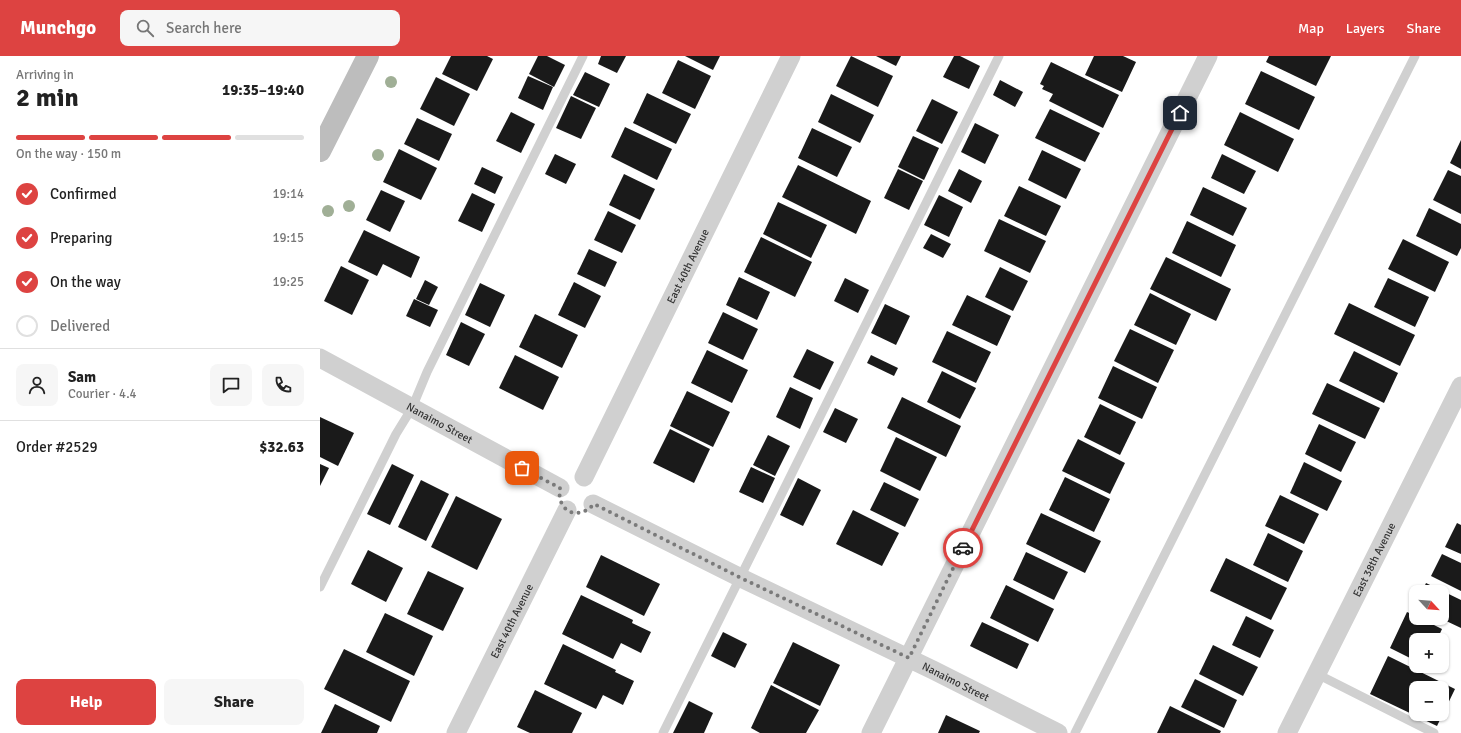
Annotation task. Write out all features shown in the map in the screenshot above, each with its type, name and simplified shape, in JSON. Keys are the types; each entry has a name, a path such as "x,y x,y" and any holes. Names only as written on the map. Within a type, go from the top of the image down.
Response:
{"main road":[{"path":"320,151 368,56"}],"street":[{"name":"East 40th Avenue","path":"584,477 791,56"},
{"path":"871,733 1208,56"},
{"name":"Nanaimo Street","path":"320,358 560,488"},
{"name":"East 38th Avenue","path":"1287,733 1461,386"},
{"path":"572,476 584,477 589,479 595,488 596,499 594,504 590,509 584,512 573,512 567,510 560,500 560,488 563,483 572,476"},
{"name":"Nanaimo Street","path":"594,504 741,578 909,658 1058,733"},
{"name":"East 40th Avenue","path":"456,733 567,510"}],"lane":[{"path":"320,587 396,434 412,408 427,372 583,56"},
{"path":"663,733 999,56"},
{"path":"1075,733 1415,56"},
{"path":"1317,674 1434,733"}],"building":[{"path":"451,56 487,56 493,59 477,91 442,74"},
{"path":"538,56 547,56 565,65 554,87 529,74"},
{"path":"601,56 626,56 617,73 598,64"},
{"path":"685,56 720,56 713,70"},
{"path":"851,56 893,76 878,107 836,86"},
{"path":"876,56 901,56 896,66"},
{"path":"954,56 960,56 980,66 969,89 943,77"},
{"path":"1094,56 1123,56 1136,62 1122,92 1085,75"},
{"path":"1269,56 1331,56 1316,86 1266,62"},
{"path":"678,60 711,76 695,109 662,93"},
{"path":"1051,62 1119,95 1103,128 1049,101 1053,94 1042,89 1044,86 1040,84"},
{"path":"1261,71 1315,97 1299,130 1245,104"},
{"path":"585,72 610,84 599,107 573,95"},
{"path":"528,76 553,87 543,110 518,98"},
{"path":"436,77 470,94 454,126 420,109"},
{"path":"1000,80 1023,92 1015,107 993,95"},
{"path":"647,93 691,114 676,144 633,123"},
{"path":"831,94 874,115 860,143 818,122"},
{"path":"571,96 596,108 581,139 556,128"},
{"path":"932,99 958,112 942,144 916,131"},
{"path":"1050,109 1100,133 1085,162 1035,138"},
{"path":"511,112 535,124 521,153 496,141"},
{"path":"1240,112 1294,139 1278,172 1224,145"},
{"path":"417,118 452,134 439,161 404,144"},
{"path":"975,123 999,135 985,164 961,152"},
{"path":"625,127 672,149 657,180 611,157"},
{"path":"812,128 852,147 837,177 798,158"},
{"path":"913,136 939,148 924,180 898,167"},
{"path":"1461,140 1461,169 1450,163"},
{"path":"399,149 437,168 421,200 383,182"},
{"path":"1042,150 1081,169 1066,199 1028,180"},
{"path":"555,154 576,164 566,184 545,174"},
{"path":"1222,154 1256,171 1244,194 1211,178"},
{"path":"798,165 871,201 856,234 782,197"},
{"path":"482,167 503,177 495,194 474,184"},
{"path":"898,169 923,181 909,210 884,198"},
{"path":"959,169 982,181 971,203 948,191"},
{"path":"1448,170 1461,176 1461,214 1433,200"},
{"path":"624,174 655,189 640,220 609,205"},
{"path":"1019,186 1061,206 1046,236 1004,216"},
{"path":"1203,187 1247,208 1233,236 1190,215"},
{"path":"381,190 405,201 390,232 366,220"},
{"path":"472,193 495,204 482,232 458,221"},
{"path":"939,195 963,207 949,237 924,225"},
{"path":"778,202 827,225 811,258 763,234"},
{"path":"1429,208 1461,224 1461,248 1457,256 1416,236"},
{"path":"608,211 636,225 622,253 594,240"},
{"path":"999,219 1046,241 1030,273 984,251"},
{"path":"1187,221 1236,245 1221,277 1172,253"},
{"path":"364,230 420,257 411,278 383,264 377,276 348,262"},
{"path":"931,234 951,244 943,258 923,248"},
{"path":"761,237 812,262 795,297 744,272"},
{"path":"1403,239 1449,262 1435,292 1388,269"},
{"path":"589,249 617,262 605,287 577,274"},
{"path":"1166,257 1231,289 1216,321 1150,289"},
{"path":"341,266 369,280 352,315 324,301"},
{"path":"1000,267 1028,281 1013,311 985,297"},
{"path":"739,277 770,292 757,320 726,305"},
{"path":"845,278 869,290 858,313 834,301"},
{"path":"1388,278 1429,297 1415,327 1374,307"},
{"path":"425,280 438,287 429,305 416,299"},
{"path":"574,282 601,296 585,328 558,315"},
{"path":"480,283 505,295 490,327 465,315"},
{"path":"1150,293 1191,314 1176,345 1134,325"},
{"path":"967,295 1011,316 997,346 952,325"},
{"path":"414,299 438,310 430,327 406,316"},
{"path":"1349,303 1415,335 1400,366 1334,334"},
{"path":"885,304 910,316 896,345 871,333"},
{"path":"723,312 758,329 743,360 708,343"},
{"path":"535,314 578,335 562,368 519,347"},
{"path":"461,322 485,334 469,366 446,355"},
{"path":"1130,329 1174,350 1158,383 1114,361"},
{"path":"947,331 991,352 976,383 932,362"},
{"path":"807,349 834,362 820,390 793,377"},
{"path":"707,350 748,370 732,403 691,383"},
{"path":"1354,351 1398,373 1384,403 1339,381"},
{"path":"515,355 559,377 543,410 499,388"},
{"path":"871,355 898,368 894,376 867,363"},
{"path":"1113,366 1157,387 1142,419 1098,398"},
{"path":"942,371 976,388 960,419 927,402"},
{"path":"1327,383 1380,408 1365,439 1312,414"},
{"path":"790,387 813,398 800,429 776,417"},
{"path":"687,391 730,412 713,447 670,426"},
{"path":"902,397 961,426 946,457 887,428"},
{"path":"1100,404 1136,422 1120,455 1084,437"},
{"path":"835,408 858,419 846,443 823,432"},
{"path":"320,417 354,433 338,466 320,457"},
{"path":"1319,424 1356,442 1341,472 1305,454"},
{"path":"670,429 710,449 694,483 653,463"},
{"path":"768,435 790,446 775,476 753,465"},
{"path":"896,437 937,457 920,491 880,471"},
{"path":"1078,439 1125,463 1110,494 1062,471"},
{"path":"1304,462 1342,481 1327,511 1290,493"},
{"path":"320,464 329,468 320,486"},
{"path":"392,464 414,475 390,525 367,514"},
{"path":"751,467 775,478 763,503 739,492"},
{"path":"1065,477 1110,499 1094,532 1049,510"},
{"path":"798,478 821,490 803,526 780,515"},
{"path":"421,480 449,494 426,541 398,527"},
{"path":"884,482 919,499 905,527 870,510"},
{"path":"1280,495 1319,514 1304,544 1265,526"},
{"path":"456,496 502,519 477,570 431,547"},
{"path":"853,510 899,533 882,566 836,544"},
{"path":"1041,513 1101,541 1085,573 1026,544"},
{"path":"1457,523 1461,525 1461,554 1445,547"},
{"path":"1268,533 1303,551 1288,582 1253,565"},
{"path":"368,550 403,568 386,602 351,584"},
{"path":"1026,552 1068,572 1054,600 1013,580"},
{"path":"1442,554 1461,563 1461,591 1449,585 1431,576"},
{"path":"601,555 660,584 644,616 586,587"},
{"path":"1226,558 1287,588 1271,620 1210,591"},
{"path":"428,571 464,588 443,631 407,614"},
{"path":"1006,585 1054,609 1038,642 990,618"},
{"path":"1449,594 1461,600 1461,628 1449,622"},
{"path":"581,595 633,620 632,623 651,632 641,653 621,643 613,659 562,634"},
{"path":"1407,612 1409,613 1409,625 1434,625 1442,629 1440,633 1409,633 1409,658 1390,648"},
{"path":"385,613 433,636 414,676 366,652"},
{"path":"1246,616 1274,630 1260,658 1232,645"},
{"path":"982,622 1029,644 1017,669 970,646"},
{"path":"723,632 747,644 735,668 711,656"},
{"path":"793,642 840,665 820,706 773,683"},
{"path":"563,644 616,670 615,672 634,681 623,705 603,695 596,709 544,684"},
{"path":"1213,645 1258,667 1243,696 1199,674"},
{"path":"344,649 410,681 391,722 324,689"},
{"path":"1388,656 1409,666 1409,673 1423,673 1439,681 1409,681 1409,713 1370,694"},
{"path":"1195,679 1237,700 1224,728 1181,707"},
{"path":"771,685 819,710 806,733 760,733 751,728"},
{"path":"1449,686 1455,689 1449,701"},
{"path":"535,690 582,713 572,733 530,733 517,727"},
{"path":"689,701 713,713 704,733 673,733"},
{"path":"335,704 380,726 377,733 321,733"},
{"path":"1170,706 1221,731 1220,733 1157,733"},
{"path":"946,715 980,731 979,733 938,733"},
{"path":"1427,721 1439,721 1437,726"}],"way so far":[{"path":"522,468 560,488 560,500 567,510 578,513 584,512 590,509 594,504 741,578 909,658 963,548"}],"route":[{"path":"963,548 1180,113"}]}
